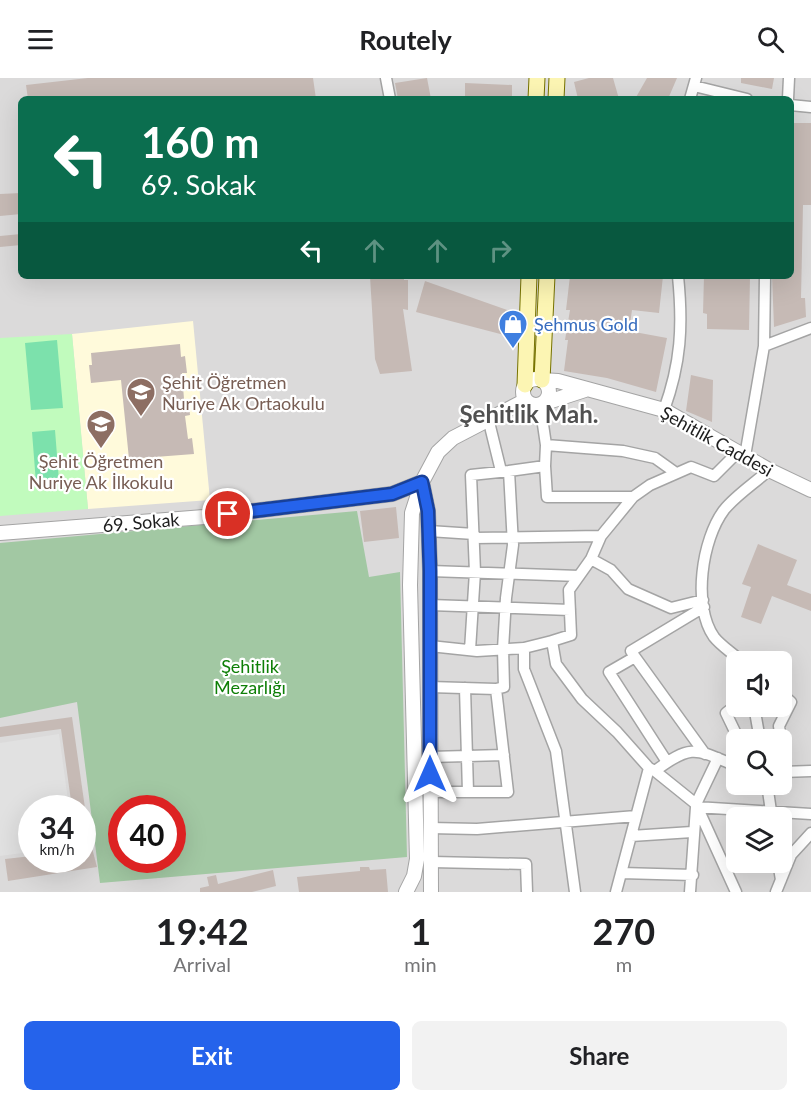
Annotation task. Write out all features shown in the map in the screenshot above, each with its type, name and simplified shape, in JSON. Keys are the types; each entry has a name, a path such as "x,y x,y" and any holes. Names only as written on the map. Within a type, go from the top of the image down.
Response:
{"main road":[{"path":"536,96 537,78"},
{"path":"556,96 557,78"},
{"path":"525,393 529,279"},
{"path":"542,380 547,279"}],"street":[{"path":"386,78 389,96"},
{"path":"788,96 789,78"},
{"path":"695,82 738,96"},
{"path":"794,105 811,107"},
{"path":"664,410 674,382 681,337 678,279"},
{"path":"430,646 470,650 524,648 571,635 570,590 591,559 601,536 633,497 650,485 691,467 714,476 742,454 764,346 765,279"},
{"path":"764,346 811,329"},
{"path":"409,891 417,859 410,585 412,513 422,482 438,452 453,438 525,393 534,378 542,380 549,390 548,398 541,404"},
{"name":"Şehitlik Caddesi","path":"542,380 558,381 664,410 769,470 811,490"},
{"path":"525,393 532,405 585,390"},
{"path":"541,404 546,445 545,466 548,497 633,497"},
{"path":"430,687 504,687 505,607 512,539 505,471 488,418"},
{"path":"546,445 623,451 655,458 676,473"},
{"path":"470,650 475,572 471,475 545,466"},
{"path":"730,651 714,637 704,603 702,575 709,536 725,509 769,470"},
{"path":"422,482 429,531 430,571 431,892"},
{"name":"69. Sokak","path":"0,533 228,514 392,494 422,482"},
{"path":"429,531 512,539 601,536"},
{"path":"591,559 612,570 628,589 671,608 704,603"},
{"path":"430,571 579,576"},
{"path":"704,603 631,651 705,754"},
{"path":"430,605 570,610"},
{"path":"552,640 556,664 582,699 652,769 696,805 736,892"},
{"path":"524,648 524,669 555,751 575,892"},
{"path":"635,657 609,672 667,762"},
{"path":"465,688 468,792"},
{"path":"430,792 508,792 496,688"},
{"path":"616,892 636,816 652,769 678,754 694,750 726,762"},
{"path":"430,757 504,755"},
{"path":"690,892 693,875 692,832 696,805 718,758"},
{"path":"792,772 811,771"},
{"path":"696,805 726,809"},
{"path":"792,814 811,814"},
{"path":"430,828 477,829 564,820 636,816"},
{"path":"631,836 692,832"},
{"path":"776,892 791,855 811,833"},
{"path":"432,862 526,864 526,892"},
{"path":"621,873 693,875"},
{"path":"780,873 781,881"}],"shaded area":[{"path":"0,78 811,78 811,892 0,892"},
{"name":"Şehit Öğretmen Nuriye Ak Ortaokulu","path":"193,321 210,500 88,509 72,334"},
{"path":"59,734 67,795 18,795 18,854 0,856 0,743"}],"green space":[{"path":"72,334 88,509 0,516 0,338"},
{"path":"57,340 63,408 31,410 25,343"},
{"path":"55,430 59,481 36,483 32,432"},
{"name":"Şehitlik Mezarlığı","path":"357,511 369,577 400,572 407,857 100,883 96,852 96,795 89,795 77,702 0,718 0,543"}],"building":[{"path":"88,78 313,78 316,96 28,96 26,85"},
{"path":"427,78 430,96 397,96 395,83"},
{"path":"589,78 613,78 618,96 577,96 574,82"},
{"path":"647,78 677,78 669,96 637,96"},
{"path":"741,78 774,78 772,89 741,83"},
{"path":"465,83 512,85 512,96 465,96"},
{"path":"794,123 811,123 811,205 803,205 801,298 805,298 806,317 774,327 772,279 794,279"},
{"path":"18,193 18,214 0,216 0,194"},
{"path":"18,234 18,245 0,247 0,236"},
{"path":"370,279 408,280 408,310 403,309 412,371 380,374 375,359"},
{"path":"570,279 663,279 659,313 632,310 629,331 667,338 656,392 607,378 564,371 568,340 565,340 570,310 566,310"},
{"path":"704,279 750,279 749,330 707,329 707,314 703,313"},
{"path":"425,281 510,311 508,336 416,312"},
{"path":"180,344 181,357 185,356 187,373 182,373 184,399 188,399 190,415 185,416 188,439 192,438 194,454 129,459 121,380 91,383 89,365 92,365 91,353"},
{"path":"691,375 713,380 712,422 686,411"},
{"path":"396,507 399,538 364,542 360,511"},
{"path":"758,544 797,560 787,585 811,594 811,611 772,596 761,624 741,617 751,587 742,584"},
{"path":"72,717 83,795 70,795 61,729 0,737 0,727"},
{"path":"18,858 18,873 59,873 8,881 5,859"},
{"path":"360,867 369,867 370,870 386,869 388,892 299,892 297,877 360,871"},
{"path":"273,870 276,886 252,892 200,892 200,888 209,886 207,877 216,875 218,884"}],"place":[{"name":"Şehmus Gold","path":"513,350"},
{"name":"Şehit Öğretmen Nuriye Ak Ortaokulu","path":"141,418"},
{"name":"Şehit Öğretmen Nuriye Ak İlkokulu","path":"101,450"}],"district":[{"name":"Şehitlik Mah.","path":"529,413"}],"route":[{"path":"228,514 392,494 422,482 428,511 430,571 430,774"}]}
